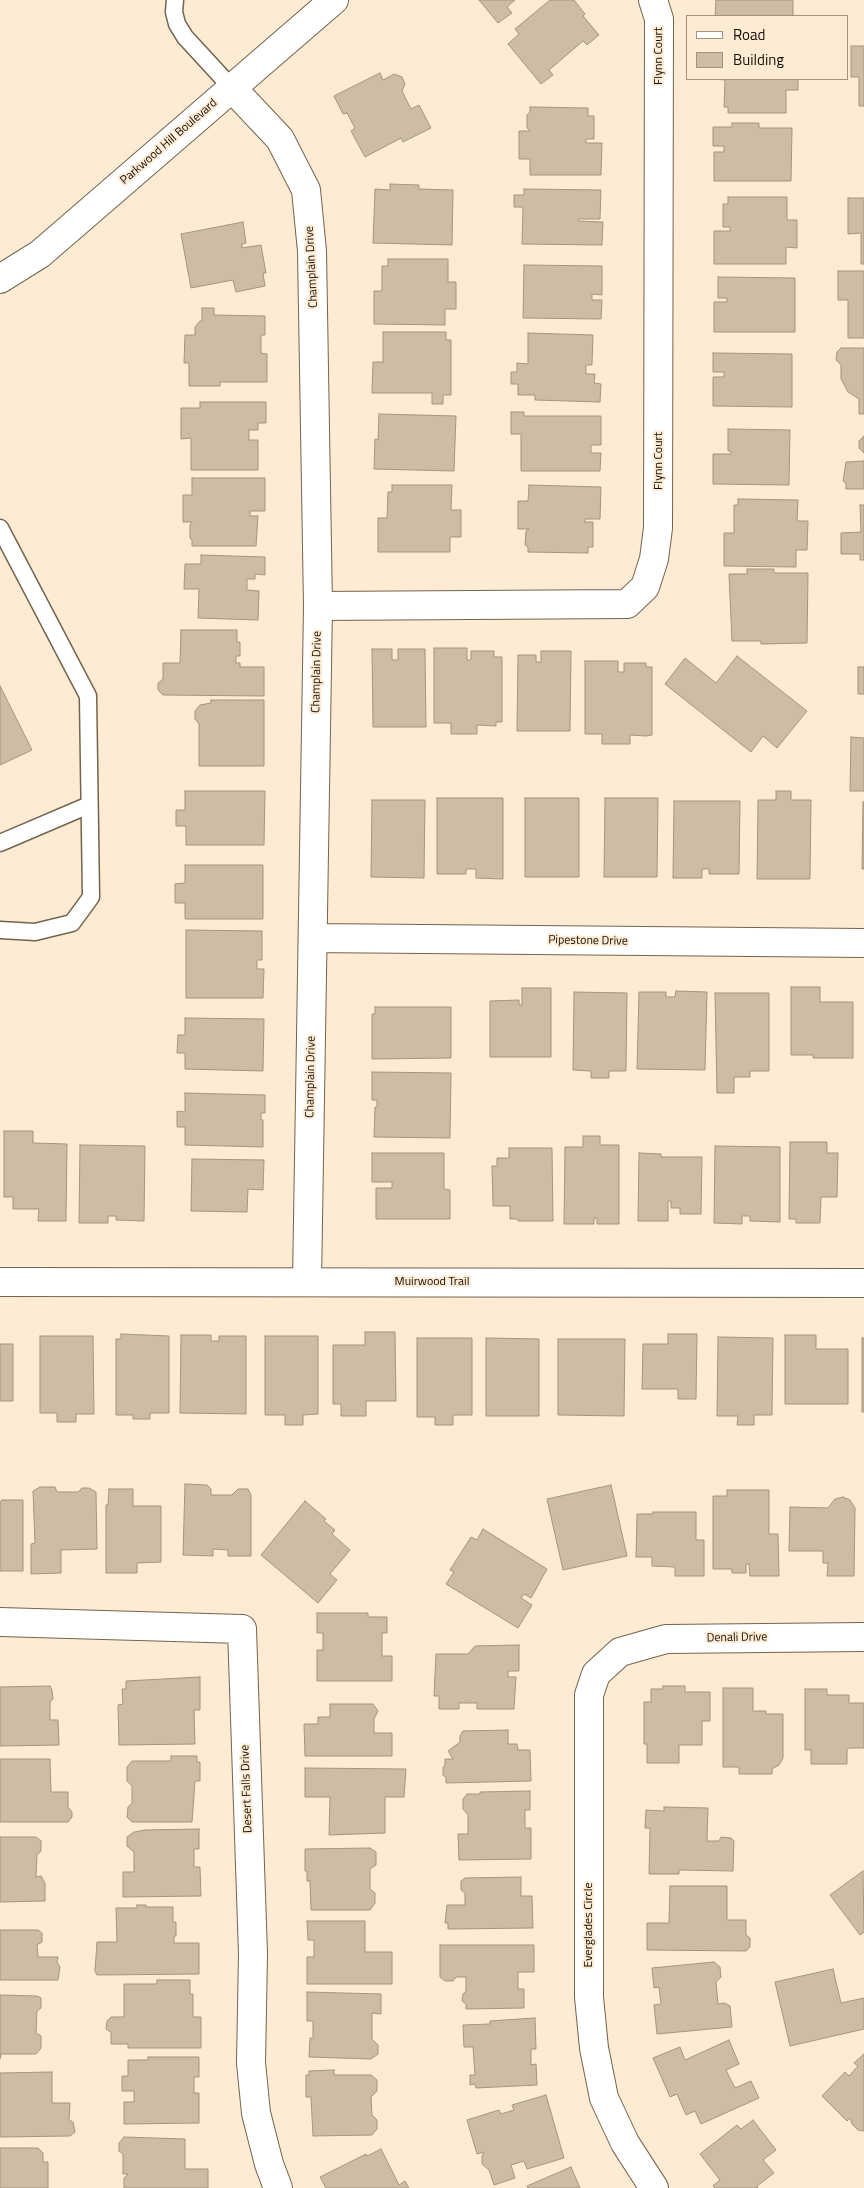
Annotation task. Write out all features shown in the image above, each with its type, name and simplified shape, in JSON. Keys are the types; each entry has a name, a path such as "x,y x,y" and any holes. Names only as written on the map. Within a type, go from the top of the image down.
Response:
{"street":[{"name":"Parkwood Hill Boulevard","path":"0,279 40,254 231,87 334,0"},
{"name":"Flynn Court","path":"318,606 627,604 645,587 654,559 658,528 659,19 653,0"},
{"name":"Champlain Drive","path":"231,87 280,139 306,190 312,250 318,606 308,1282"},
{"name":"Pipestone Drive","path":"313,938 864,943"},
{"name":"Muirwood Trail","path":"0,1282 864,1283"},
{"name":"Desert Falls Drive","path":"0,1622 242,1629 253,1954 251,2063 256,2114 269,2164 278,2188"},
{"name":"Denali Drive","path":"614,1657 620,1652 666,1639 864,1637"},
{"name":"Everglades Circle","path":"614,1657 596,1674 589,1695 589,1997 594,2048 604,2098 625,2143 654,2188"}],"lane":[{"path":"175,0 174,12 177,24 185,37 231,87"},
{"path":"0,528 88,696 91,898 72,923 35,932 0,930"},
{"path":"0,843 89,805"}],"building":[{"path":"479,0 515,0 507,7 512,13 498,23"},
{"path":"550,0 574,0 585,14 583,16 599,35 587,45 583,41 549,70 553,75 541,84 508,44 519,34 515,29"},
{"path":"716,0 793,0 793,15 715,15"},
{"path":"851,46 864,46 864,106 859,106 859,77 851,77"},
{"path":"380,73 383,80 394,74 402,77 405,84 402,91 411,109 419,105 431,128 403,142 401,138 365,157 351,131 355,128 347,113 343,114 334,96"},
{"path":"725,80 798,80 798,90 786,90 786,113 728,113 728,107 724,107"},
{"path":"530,107 588,108 588,116 594,116 594,139 586,139 586,143 602,143 601,175 530,175 530,159 519,159 519,131 530,131 527,128 527,115 530,112"},
{"path":"732,123 759,123 759,128 792,128 791,181 714,181 714,152 724,152 724,146 713,146 713,127 732,127"},
{"path":"390,184 419,185 419,189 453,190 452,245 373,243 375,189 390,190"},
{"path":"524,189 601,190 600,219 578,219 578,221 603,222 602,245 522,244 523,207 514,207 514,195 524,195"},
{"path":"728,197 787,197 787,220 797,220 797,248 786,247 786,264 714,264 714,231 730,231 730,227 723,227 723,204 728,204"},
{"path":"848,198 864,198 864,264 861,264 861,233 848,234"},
{"path":"243,222 246,243 242,244 242,248 261,245 266,273 263,273 265,286 236,292 233,280 191,288 181,234"},
{"path":"388,259 448,259 448,282 456,282 456,309 445,309 445,325 374,324 374,291 382,291 382,266 388,266"},
{"path":"524,265 602,266 602,295 592,294 592,300 602,300 601,319 523,318"},
{"path":"838,271 864,271 864,338 848,338 848,300 838,300"},
{"path":"718,277 795,278 795,332 714,332 714,302 727,302 727,298 718,298"},
{"path":"202,308 214,308 214,315 265,316 265,335 261,335 261,353 267,354 267,382 220,382 220,386 189,386 189,363 184,363 185,335 195,335 195,327 202,321"},
{"path":"383,332 446,332 446,340 451,340 451,395 443,395 443,404 432,404 432,393 372,393 373,362 383,362"},
{"path":"528,333 593,335 592,365 586,365 586,374 595,374 594,383 601,384 600,402 535,400 535,395 518,395 518,384 511,384 511,372 517,372 517,363 528,364"},
{"path":"841,348 864,348 864,414 859,414 859,399 848,392 841,379 841,365 836,360 837,352"},
{"path":"713,353 792,354 792,407 713,406 713,377 724,377 724,372 713,372"},
{"path":"200,402 266,402 266,423 258,423 258,430 249,430 249,440 258,440 258,470 191,470 191,438 181,439 181,408 200,408"},
{"path":"511,412 524,412 524,416 601,416 601,445 591,445 591,453 601,453 600,471 521,471 521,434 511,434"},
{"path":"379,414 456,416 454,471 374,469 375,439 378,440"},
{"path":"728,429 790,430 789,485 713,484 713,454 731,454 731,451 728,451"},
{"path":"864,436 864,453 859,448 859,441"},
{"path":"864,461 864,489 846,489 846,483 843,481 846,462"},
{"path":"192,478 265,478 265,511 250,511 250,516 258,516 256,546 192,546 190,525 192,522 183,522 183,495 192,495"},
{"path":"392,485 452,485 451,510 461,510 461,537 450,537 450,552 378,552 378,518 387,518 388,492 392,492"},
{"path":"529,485 601,487 600,519 585,519 585,522 593,522 593,547 588,547 588,553 528,552 528,547 525,545 526,531 529,529 518,529 518,501 528,501"},
{"path":"738,499 798,500 797,521 808,521 807,550 796,550 796,567 724,566 724,533 734,533 734,505 738,505"},
{"path":"860,505 864,505 864,560 860,560 860,554 841,554 841,533 861,532"},
{"path":"201,555 265,557 265,575 255,574 255,579 247,579 247,590 259,591 258,620 198,618 199,589 184,589 185,564 201,564"},
{"path":"747,569 774,569 774,573 808,573 807,643 761,644 761,641 732,641 729,574 747,574"},
{"path":"181,630 237,630 237,642 240,642 240,656 236,656 236,663 240,663 240,667 264,667 264,696 163,695 158,690 158,683 163,679 163,663 180,663"},
{"path":"434,648 467,648 467,660 471,660 471,651 494,651 494,657 502,657 502,722 496,722 496,726 477,725 477,734 451,734 451,723 434,723"},
{"path":"372,649 392,649 392,660 398,660 398,649 425,649 426,727 373,727"},
{"path":"541,651 571,651 570,731 517,731 518,655 536,655 536,662 541,662"},
{"path":"737,656 807,711 777,748 763,736 751,752 665,684 685,658 716,683"},
{"path":"585,661 618,661 618,672 624,672 624,663 646,663 646,667 652,667 652,735 630,735 630,744 602,744 602,734 585,734"},
{"path":"858,667 864,667 864,694 858,694"},
{"path":"0,686 32,750 0,765"},
{"path":"211,700 264,700 264,766 199,766 199,724 195,719 195,711 200,705 211,703"},
{"path":"851,737 864,738 864,791 850,791"},
{"path":"185,791 265,791 264,845 186,845 186,826 176,826 176,810 185,810"},
{"path":"776,791 791,791 791,800 811,800 810,879 757,879 758,800 776,800"},
{"path":"437,798 503,798 503,879 476,878 476,869 466,869 466,874 437,874"},
{"path":"525,798 579,798 579,877 525,877"},
{"path":"605,798 658,798 657,877 604,877"},
{"path":"372,800 425,800 424,878 371,877"},
{"path":"674,801 740,801 739,874 709,874 709,869 702,869 702,878 673,878"},
{"path":"863,802 864,869 862,869"},
{"path":"185,865 263,865 263,919 185,919 185,903 175,903 175,884 185,883"},
{"path":"186,930 262,931 262,960 257,960 257,969 264,969 263,998 186,998"},
{"path":"791,987 820,987 820,1002 853,1002 853,1058 813,1058 813,1055 791,1055"},
{"path":"522,988 551,988 551,1057 490,1057 490,1001 519,1000 519,1005 522,1005"},
{"path":"676,991 707,992 705,1070 637,1069 639,992 666,992 666,997 675,997"},
{"path":"574,992 627,993 626,1071 609,1071 609,1078 591,1078 591,1071 573,1070"},
{"path":"715,993 769,993 769,1071 750,1071 750,1077 734,1077 734,1093 717,1093"},
{"path":"375,1007 451,1007 451,1058 372,1059 372,1014 375,1014"},
{"path":"185,1018 264,1019 263,1071 185,1069 185,1053 177,1053 178,1035 185,1035"},
{"path":"372,1072 451,1073 450,1138 374,1137 377,1100 372,1100"},
{"path":"185,1093 265,1095 265,1113 261,1113 261,1120 263,1120 263,1147 185,1145 185,1127 177,1127 177,1111 185,1112"},
{"path":"4,1131 33,1131 33,1143 67,1144 66,1221 38,1221 39,1209 13,1209 13,1197 4,1197"},
{"path":"583,1136 600,1136 600,1145 619,1145 619,1224 597,1224 597,1218 594,1218 594,1224 564,1224 565,1147 583,1147"},
{"path":"790,1142 827,1142 827,1153 838,1153 837,1197 821,1197 820,1223 796,1223 796,1219 789,1219"},
{"path":"80,1145 145,1146 144,1221 116,1220 116,1216 108,1216 108,1223 79,1223"},
{"path":"715,1146 780,1147 780,1222 750,1221 750,1216 742,1216 742,1224 714,1223"},
{"path":"509,1148 552,1148 553,1221 518,1221 518,1219 510,1219 510,1206 493,1206 492,1166 497,1166 497,1158 509,1158"},
{"path":"372,1153 444,1153 444,1189 450,1190 450,1219 376,1219 376,1188 392,1188 392,1182 372,1182"},
{"path":"639,1153 661,1154 661,1157 702,1157 701,1214 680,1214 680,1208 671,1208 671,1201 668,1201 668,1221 638,1221"},
{"path":"192,1159 264,1160 263,1190 248,1189 247,1212 191,1211"},
{"path":"365,1332 395,1332 396,1401 366,1401 366,1416 341,1416 341,1404 333,1404 333,1345 365,1345"},
{"path":"121,1334 169,1336 169,1413 150,1413 150,1419 133,1419 133,1415 116,1415 116,1339 121,1339"},
{"path":"668,1334 697,1334 696,1399 678,1399 678,1389 642,1389 643,1344 668,1344"},
{"path":"181,1335 211,1335 211,1341 219,1341 219,1336 246,1336 246,1414 180,1413"},
{"path":"785,1335 816,1335 816,1349 848,1349 848,1404 785,1404"},
{"path":"40,1336 93,1336 94,1414 76,1414 76,1422 57,1422 57,1413 40,1413"},
{"path":"265,1336 318,1336 318,1414 303,1415 303,1425 285,1425 285,1415 265,1415"},
{"path":"718,1337 773,1338 772,1415 754,1415 754,1425 737,1425 738,1416 717,1416"},
{"path":"417,1338 472,1338 472,1415 453,1415 453,1425 435,1425 435,1417 417,1417"},
{"path":"486,1338 539,1339 539,1416 486,1416"},
{"path":"862,1338 864,1338 864,1412 862,1412"},
{"path":"558,1339 625,1339 624,1416 558,1415"},
{"path":"0,1344 13,1344 13,1401 0,1401"},
{"path":"185,1484 207,1485 211,1489 211,1495 232,1495 238,1489 248,1489 251,1495 251,1556 228,1556 228,1550 213,1549 213,1556 183,1555"},
{"path":"611,1485 627,1556 563,1570 547,1499"},
{"path":"40,1487 55,1487 57,1492 78,1492 82,1488 89,1488 96,1492 97,1549 61,1550 61,1573 31,1574 31,1544 35,1543 33,1491"},
{"path":"109,1489 133,1489 133,1506 161,1506 161,1562 137,1563 137,1573 106,1573 106,1505 108,1505"},
{"path":"727,1490 769,1490 769,1534 778,1534 779,1576 750,1576 749,1564 746,1564 746,1573 732,1573 732,1569 713,1569 713,1496 727,1496"},
{"path":"843,1497 850,1500 855,1508 854,1576 827,1576 828,1563 823,1563 823,1551 789,1551 790,1507 828,1508 835,1499"},
{"path":"2,1500 23,1500 23,1571 0,1571 0,1502"},
{"path":"305,1501 326,1519 324,1521 335,1530 332,1534 350,1550 330,1574 337,1580 318,1603 261,1555"},
{"path":"653,1512 696,1512 696,1540 704,1540 704,1576 675,1576 675,1567 652,1566 652,1557 636,1557 637,1514 653,1514"},
{"path":"483,1529 547,1569 531,1598 524,1594 521,1598 532,1605 518,1628 446,1584 454,1572 450,1570 471,1537 477,1540"},
{"path":"317,1613 368,1613 368,1617 387,1617 387,1633 382,1633 382,1656 392,1656 392,1681 317,1681 317,1650 323,1650 323,1633 317,1633"},
{"path":"519,1645 519,1671 508,1671 508,1677 516,1677 514,1709 477,1709 477,1703 459,1703 459,1709 439,1709 439,1696 434,1696 436,1654 468,1654 475,1646"},
{"path":"200,1677 200,1710 194,1710 195,1744 119,1745 118,1705 123,1704 122,1689 126,1689 126,1681"},
{"path":"50,1686 53,1699 50,1702 50,1720 58,1720 59,1745 0,1746 0,1687"},
{"path":"663,1686 685,1686 685,1692 710,1692 710,1721 702,1721 702,1745 679,1745 679,1763 647,1763 647,1744 644,1744 644,1702 651,1702 651,1689 663,1689"},
{"path":"723,1688 753,1688 753,1711 766,1711 766,1714 783,1714 783,1758 779,1765 772,1769 772,1774 739,1774 739,1767 723,1767"},
{"path":"805,1689 827,1689 827,1695 849,1695 849,1703 864,1703 864,1748 849,1748 847,1750 847,1764 811,1764 811,1750 805,1750"},
{"path":"330,1704 373,1704 378,1711 374,1719 374,1733 392,1733 392,1756 305,1756 304,1724 318,1724 318,1717 330,1717"},
{"path":"508,1730 508,1744 517,1744 518,1750 530,1750 531,1781 446,1783 446,1778 443,1775 445,1759 453,1759 448,1751 460,1742 460,1736 463,1731"},
{"path":"171,1756 197,1756 197,1762 200,1762 200,1781 195,1781 192,1822 132,1822 127,1817 128,1807 132,1803 132,1786 127,1781 127,1767 132,1761 171,1761"},
{"path":"0,1759 50,1759 51,1792 68,1792 68,1807 72,1812 72,1817 68,1822 0,1822"},
{"path":"305,1768 406,1769 404,1797 385,1797 385,1833 329,1835 330,1797 305,1797"},
{"path":"530,1791 530,1810 525,1810 525,1828 531,1828 531,1859 459,1860 458,1834 468,1834 468,1815 463,1809 463,1799 467,1794"},
{"path":"664,1807 708,1808 707,1841 719,1841 721,1837 731,1838 734,1841 733,1871 679,1870 679,1874 649,1874 650,1828 645,1828 646,1810 664,1811"},
{"path":"199,1829 199,1849 194,1849 194,1867 200,1867 201,1896 123,1897 123,1872 134,1872 134,1852 127,1846 127,1837 134,1832 145,1830"},
{"path":"0,1837 36,1837 41,1841 41,1851 37,1855 36,1877 41,1876 45,1883 45,1901 0,1902"},
{"path":"370,1848 376,1852 376,1865 370,1869 370,1889 375,1893 375,1903 370,1910 311,1910 310,1881 307,1881 307,1871 305,1871 305,1849"},
{"path":"863,1871 864,1932 860,1935 830,1895"},
{"path":"521,1877 521,1896 532,1896 533,1928 448,1929 448,1923 445,1923 447,1905 465,1905 465,1893 461,1890 461,1881 465,1878"},
{"path":"670,1886 727,1886 727,1920 746,1920 746,1935 750,1938 750,1947 746,1951 647,1950 647,1923 669,1923"},
{"path":"137,1905 173,1907 173,1922 176,1922 174,1943 199,1943 199,1974 97,1975 95,1971 97,1942 117,1942 116,1908 137,1908"},
{"path":"307,1921 365,1921 365,1952 392,1952 392,1984 307,1984 307,1957 314,1957 314,1940 308,1940"},
{"path":"0,1930 38,1930 42,1933 42,1942 37,1945 38,1957 58,1957 57,1962 60,1967 58,1980 0,1980"},
{"path":"440,1945 534,1945 534,1972 518,1972 518,1989 524,1989 524,2008 466,2009 466,2004 462,2001 463,1994 466,1991 466,1977 456,1977 453,1981 445,1981 440,1977"},
{"path":"714,1962 720,1967 721,1977 716,1982 718,2004 725,2003 730,2006 732,2027 657,2034 654,2005 661,2004 659,1987 654,1988 652,1968"},
{"path":"833,1969 841,2003 864,1998 864,2029 790,2046 775,1982"},
{"path":"157,1980 190,1980 190,1994 193,1994 193,2017 201,2017 201,2048 128,2048 128,2044 111,2044 111,2032 106,2029 107,2021 111,2017 124,2017 124,1984 157,1984"},
{"path":"307,1992 381,1994 381,2014 372,2013 372,2039 378,2045 378,2054 371,2059 309,2057 310,2038 313,2038 313,2021 307,2021"},
{"path":"0,1995 37,1996 41,1998 41,2008 37,2011 36,2033 41,2036 41,2048 36,2054 1,2054 0,2059"},
{"path":"535,2018 536,2049 531,2049 531,2065 536,2064 537,2085 476,2088 475,2084 470,2085 470,2075 475,2075 473,2047 464,2047 463,2025 490,2024 490,2021"},
{"path":"729,2040 739,2064 726,2070 735,2088 751,2081 759,2098 701,2124 695,2111 686,2115 677,2094 670,2097 653,2058 680,2047 685,2060"},
{"path":"864,2054 864,2131 858,2130 852,2124 850,2118 847,2121 822,2096 845,2072 849,2076 858,2066 854,2063"},
{"path":"148,2057 199,2057 199,2077 194,2077 194,2093 199,2093 199,2123 124,2124 124,2102 134,2102 134,2091 122,2091 122,2076 128,2076 128,2060 148,2060"},
{"path":"334,2070 334,2075 371,2075 377,2080 377,2091 371,2097 372,2115 377,2120 377,2129 372,2135 313,2136 311,2097 306,2097 306,2075 309,2075 309,2071"},
{"path":"52,2072 52,2103 70,2103 69,2120 73,2122 75,2132 70,2136 0,2137 0,2073"},
{"path":"546,2095 564,2158 527,2169 524,2161 511,2165 515,2178 494,2185 489,2170 482,2164 484,2152 477,2154 467,2120 499,2110 501,2114 514,2110 512,2105"},
{"path":"753,2120 776,2150 763,2160 774,2173 757,2186 758,2188 715,2188 713,2186 720,2180 700,2154 737,2125 741,2129"},
{"path":"124,2137 185,2139 185,2169 208,2169 208,2188 124,2188 124,2178 128,2174 123,2174 123,2154 119,2151 119,2143"},
{"path":"0,2148 38,2148 43,2153 43,2162 48,2162 48,2188 0,2188"},
{"path":"381,2149 399,2185 405,2181 409,2188 326,2188 320,2177 366,2154 367,2156"},
{"path":"571,2167 580,2188 528,2188 527,2186"}]}
